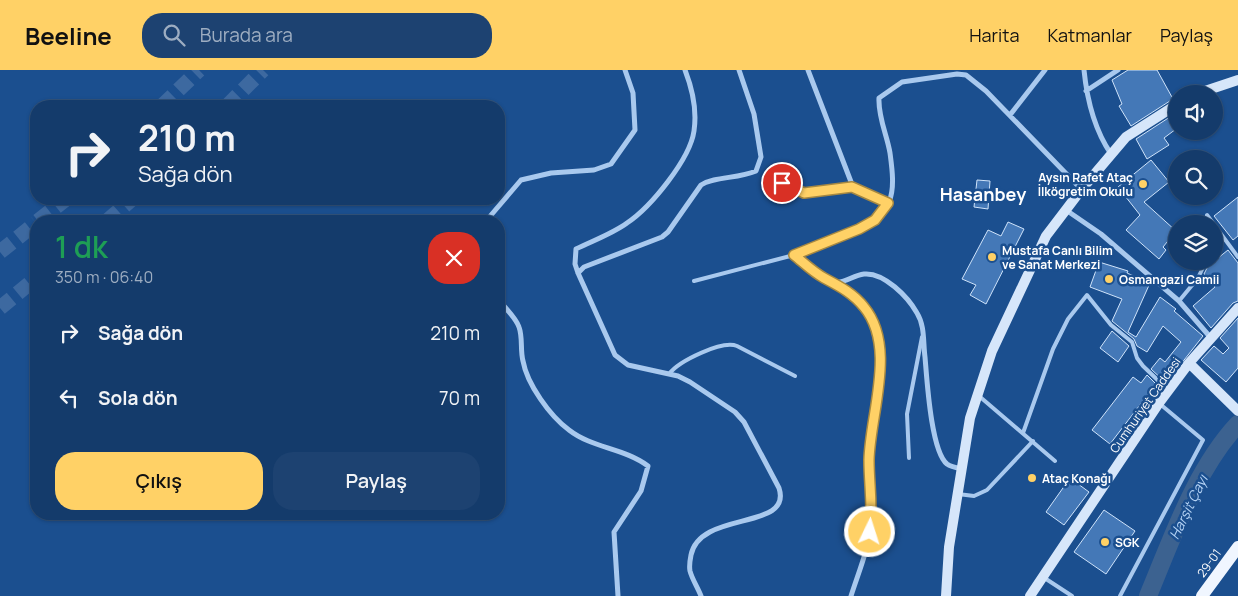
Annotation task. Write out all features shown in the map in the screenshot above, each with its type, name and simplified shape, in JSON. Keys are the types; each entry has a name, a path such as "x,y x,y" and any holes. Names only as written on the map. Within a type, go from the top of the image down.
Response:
{"main road":[{"path":"1223,85 1238,80"},
{"path":"946,596 949,547 970,418 992,351 1046,236 1081,190 1126,137 1168,110"},
{"name":"Cumhuriyet Caddesi","path":"1030,596 1159,403 1189,363 1238,308"},
{"path":"1189,363 1238,411"},
{"name":"29-01","path":"1202,596 1238,547"}],"street":[{"path":"505,199 521,180 551,173 594,170 611,164 634,130 633,92 625,70"},
{"path":"685,70 690,84 694,132 683,158 655,199 627,223 576,249 575,264 615,355 628,365 669,374 690,382 735,412 776,481 782,496 772,512 708,532 695,544 690,561 690,571 701,596"},
{"path":"578,273 584,267 668,232 701,185 709,180 739,177 756,171 761,157 754,114 739,70"},
{"path":"808,70 852,187 888,203"},
{"path":"1010,115 1045,70"},
{"path":"1084,70 1086,91 1099,136 1111,155"},
{"path":"1086,91 1118,70"},
{"path":"851,596 868,544 872,520 870,453 880,369 880,349 871,318 865,308 847,290 823,278 794,255 859,229 875,220 888,203 892,189 891,162 887,136 878,110 879,98 886,91 902,82 957,74 966,75 1010,115 1081,190"},
{"path":"491,215 500,205"},
{"path":"1066,209 1101,234 1179,300 1211,339"},
{"path":"833,282 842,282 865,274 884,280 904,296 918,313 924,330 931,410 939,454 948,465 962,470"},
{"path":"505,308 519,326 522,362 530,381 545,407 567,429 584,441 638,458 648,466 641,491 614,532 618,596"}],"lane":[{"path":"782,183 804,193 852,187"},
{"path":"1223,237 1238,257"},
{"path":"694,281 794,255"},
{"path":"1179,300 1198,278 1202,270"},
{"path":"1023,433 1053,349 1068,319 1087,295 1111,325 1132,342 1137,358 1143,366 1169,390"},
{"path":"909,458 907,414 924,330"},
{"path":"669,374 679,365 719,346 728,344 737,346 795,376"},
{"path":"978,395 1056,461"},
{"path":"1120,596 1203,440 1159,403"},
{"path":"958,494 974,496 987,490 1033,441"},
{"path":"1043,577 1072,596"}],"building":[{"path":"1128,70 1157,70 1168,90 1168,102 1131,126 1119,106 1122,104 1112,80"},
{"path":"1168,118 1168,135 1164,138 1169,145 1147,159 1136,139"},
{"path":"1151,160 1168,181 1168,183 1144,202 1168,224 1168,241 1163,247 1166,250 1159,259 1126,230 1140,215 1118,187"},
{"path":"977,180 990,181 988,209 974,207"},
{"path":"1238,197 1238,236 1233,240 1223,227 1223,215 1215,215"},
{"name":"Mustafa Canlı Bilim ve Sanat Merkezi","path":"1008,222 1024,229 986,304 970,295 976,285 962,279 988,230 1001,236"},
{"path":"1228,250 1238,263 1238,301 1233,303 1211,328 1193,306 1215,287 1204,274 1206,270 1223,270 1223,254"},
{"path":"1099,262 1128,271 1127,273 1150,283 1128,332 1136,337 1160,297 1176,309 1174,311 1203,336 1166,383 1151,369 1160,358 1165,362 1181,342 1163,326 1147,352 1137,346 1134,339 1112,321 1122,299 1090,287"},
{"path":"1238,318 1238,368 1226,382 1201,360 1214,346 1223,354 1229,348 1220,338"},
{"path":"1112,331 1129,346 1118,362 1100,348"},
{"path":"1147,375 1156,384 1110,444 1092,430 1133,377 1141,383"},
{"path":"1070,478 1089,492 1064,525 1046,512"},
{"name":"SGK","path":"1104,510 1135,531 1106,574 1074,552"}],"waterway":[{"name":"Harşit Çayı","path":"1148,596 1197,484 1209,462 1238,424"}],"tunnel":[{"path":"168,100 199,70"},
{"path":"233,100 263,70"},
{"path":"46,215 58,205"},
{"path":"114,215 125,205"},
{"path":"0,252 30,228"},
{"path":"0,308 30,283"}],"place":[{"name":"Aysın Rafet Ataç İlkögretim Okulu","path":"1143,184"},
{"name":"Mustafa Canlı Bilim ve Sanat Merkezi","path":"992,257"},
{"name":"Osmangazi Camii","path":"1109,279"},
{"name":"Ataç Konağı","path":"1032,478"},
{"name":"SGK","path":"1105,542"}],"district":[{"name":"Hasanbey","path":"983,194"}],"route":[{"path":"782,183 796,192 804,193 852,187 888,203 875,220 859,229 794,255 823,278 847,290 865,308 876,332 880,349 880,369 869,461 872,488 870,532"}]}
